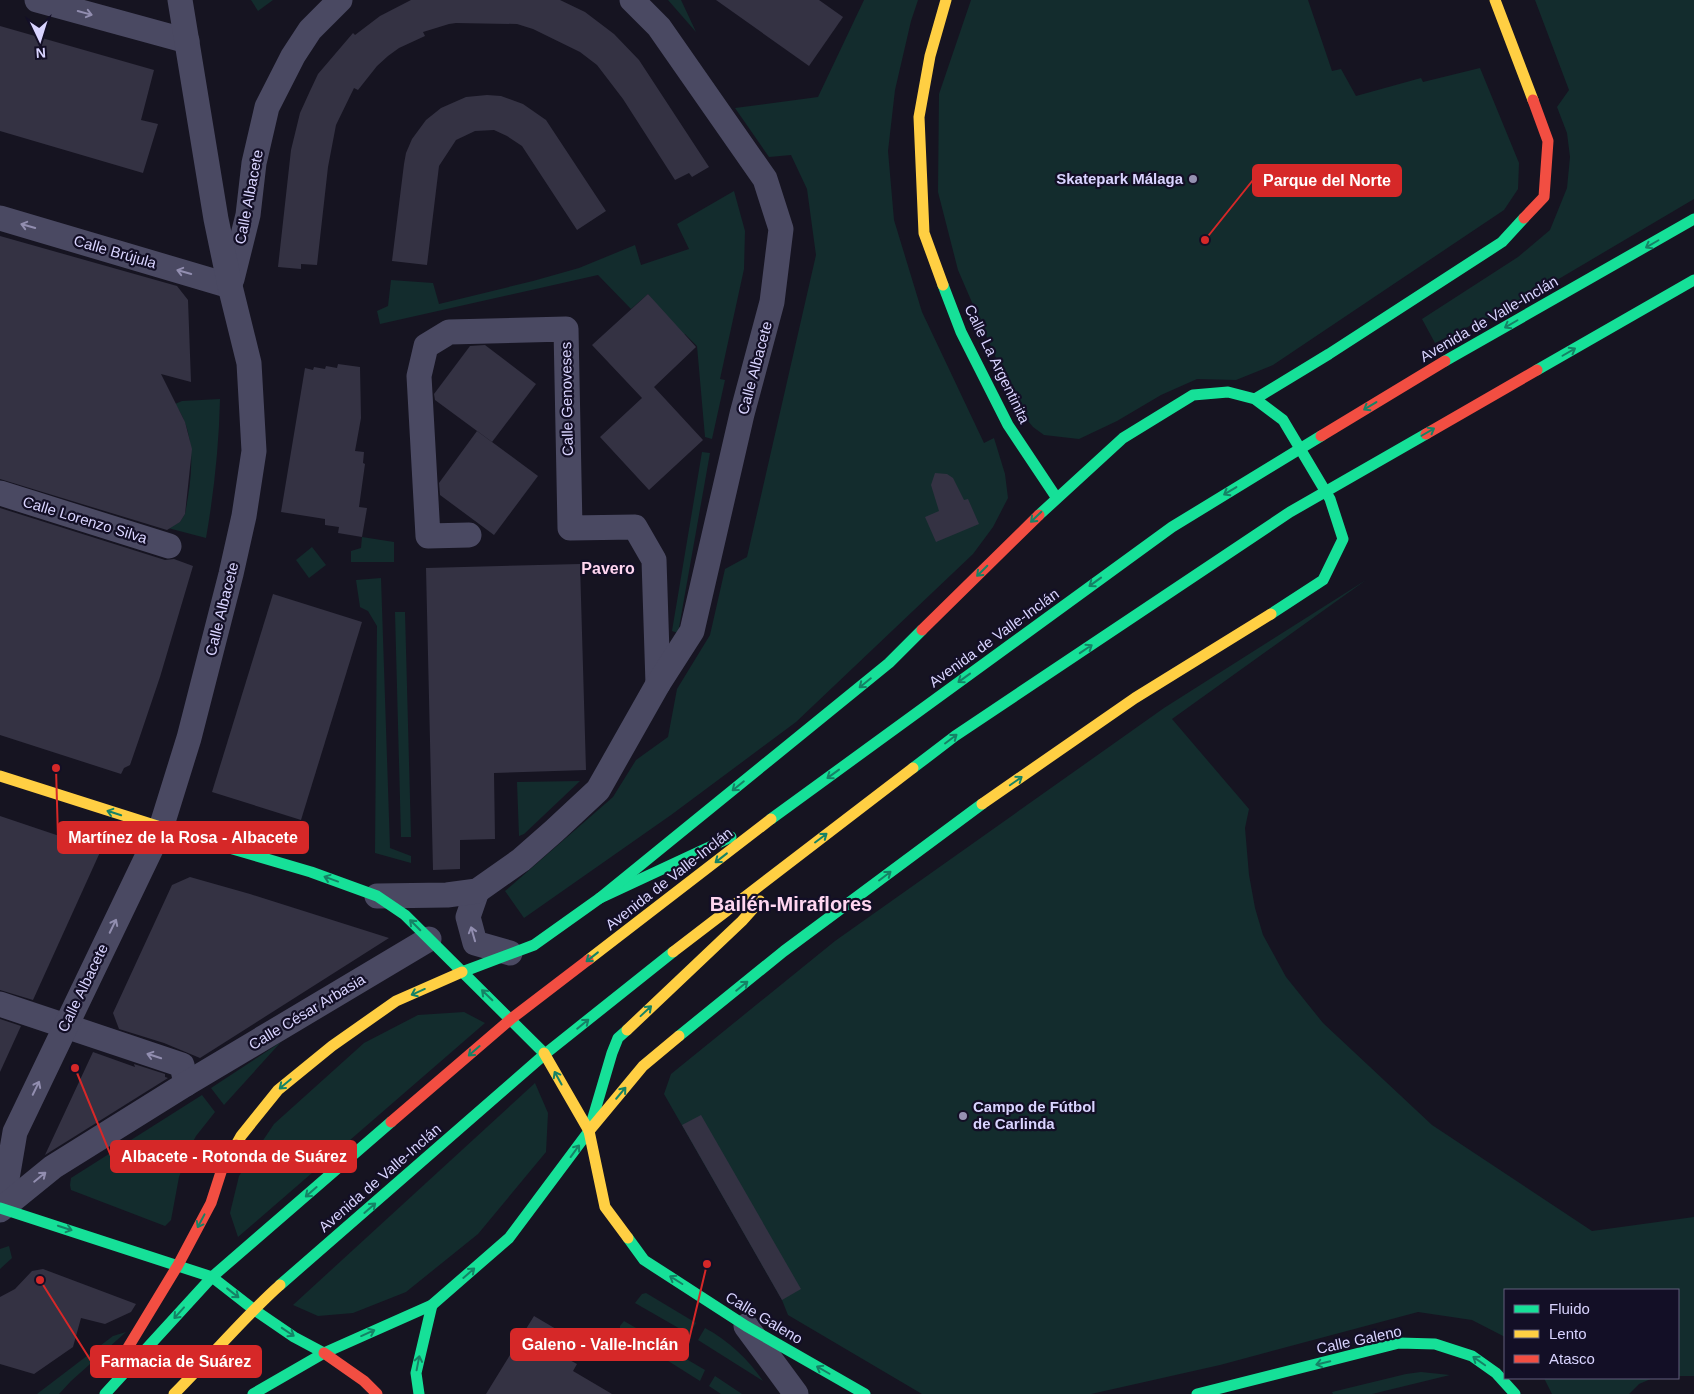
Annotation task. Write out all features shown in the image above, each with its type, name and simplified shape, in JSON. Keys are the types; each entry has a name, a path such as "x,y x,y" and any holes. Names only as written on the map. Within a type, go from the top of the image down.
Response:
{"main road":[{"name":"Calle La Argentinita","path":"946,0 930,56 919,117 924,233 961,332 1008,425 1056,498"},
{"path":"1255,399 1354,338 1502,242 1544,198 1548,142 1495,0"},
{"name":"Avenida de Valle-Inclán","path":"105,1394 212,1277 511,1019 774,818 1172,527 1421,375 1694,219"},
{"name":"Avenida de Valle-Inclán","path":"174,1394 253,1309 545,1054 802,852 955,736 1290,512 1694,280"},
{"name":"Avenida de Valle-Inclán","path":"100,1394 178,1265 211,1203 222,1169 241,1136 278,1090 332,1046 396,1001 462,972 534,945 600,898 889,663 1056,498 1123,438 1193,396 1228,392 1255,399 1283,420 1330,499 1343,539 1323,580 1240,634 1135,698 984,803 784,951 644,1066 589,1131 509,1238 432,1305"},
{"path":"0,776 161,828 311,872 377,896 405,915 545,1054 589,1131"},
{"path":"600,898 774,818"},
{"path":"589,1131 618,1038 742,921 802,852"},
{"name":"Calle Galeno","path":"589,1131 605,1206 644,1260 746,1326 865,1394"},
{"path":"1,1208 212,1277 253,1309 294,1337 324,1352 364,1381 377,1394"},
{"path":"254,1394 324,1352 432,1305"},
{"path":"419,1394 416,1374 424,1331 432,1305"},
{"name":"Calle Galeno","path":"1197,1394 1399,1343 1435,1344 1472,1356 1496,1373 1515,1394"}],"street":[{"path":"38,0 187,41"},
{"path":"180,0 216,219 230,286"},
{"name":"Calle Albacete","path":"1,1208 7,1136 64,1026 161,828 189,738 231,574 244,516 254,451 249,362 230,286 248,215 254,164 267,107 293,56 310,30 340,0"},
{"name":"Calle Albacete","path":"477,891 520,860 554,832 598,790 658,684 692,631 742,414 772,302 782,229 764,179 659,27 632,0"},
{"name":"Calle Brújula","path":"0,218 230,286"},
{"name":"Calle Genoveses","path":"469,535 428,536 419,376 426,346 449,332 566,329 570,528 636,527 654,560 658,684"},
{"name":"Calle Lorenzo Silva","path":"0,493 169,546"},
{"path":"377,896 447,895 477,891 468,917 475,943 510,953"},
{"name":"Calle César Arbasia","path":"1,1208 52,1167 186,1084 429,939"},
{"path":"0,1004 182,1065 186,1084"},
{"path":"746,1326 796,1394"}],"green space":[{"path":"251,0 273,0 258,11"},
{"path":"668,0 681,0 696,32"},
{"path":"864,0 918,0 911,21 895,90 888,151 894,220 922,312 984,443 994,438 1005,474 1008,498 993,527 973,554 796,722 671,815 524,918 505,891 613,797 636,760 668,737 677,689 710,635 725,569 747,557 816,255 807,189 791,155 769,157 735,108 818,97"},
{"name":"Skatepark Málaga","path":"971,0 1308,0 1332,71 1341,69 1356,96 1421,78 1423,82 1480,68 1519,163 1518,189 1504,210 1273,365 1236,380 1197,379 1161,395 1117,421 1079,439 1044,435 1033,427 1018,409 958,270 938,192 939,94"},
{"path":"1535,0 1694,0 1694,199 1491,319 1486,318 1435,343 1422,319 1518,257 1550,230 1567,188 1570,157 1567,133 1557,107 1569,90"},
{"path":"734,191 745,231 744,269 720,379 725,380 712,439 705,437 697,346 685,334 682,336 648,294 631,309 598,275 380,324 377,311 388,306 391,280 433,283 439,304 579,268 635,245 641,265 689,249 677,224"},
{"path":"220,399 216,469 206,538 168,528 180,522 185,514 191,471 190,443 187,429 175,404 182,401"},
{"path":"702,452 710,453 678,633 672,631"},
{"path":"362,537 394,542 394,562 351,562 351,551 361,548"},
{"path":"312,547 326,565 309,578 296,560"},
{"path":"381,578 390,848 411,856 411,863 375,853 377,626 368,611 360,607 356,580"},
{"path":"1366,580 1172,719 1249,809 1245,828 1249,875 1255,908 1263,935 1286,977 1323,1023 1432,1125 1592,1231 1694,1217 1694,1376 1679,1376 1679,1289 1504,1289 1504,1336 1472,1320 1418,1312 1220,1365 1091,1394 922,1394 788,1315 782,1300 664,1094 671,1074 835,941 1164,708"},
{"path":"395,612 405,612 411,837 401,837"},
{"path":"580,781 524,834 519,836 517,782"},
{"path":"464,1012 485,1023 238,1237 230,1213 239,1176 274,1124 364,1043 418,1015"},
{"path":"281,1042 224,1105 211,1088"},
{"path":"535,1083 548,1113 546,1152 478,1234 406,1292 353,1313 318,1316 293,1305"},
{"path":"202,1095 215,1112 196,1136 190,1147 179,1177 171,1220 165,1226 71,1190 71,1178"},
{"path":"9,1246 12,1258 0,1269 0,1249"},
{"path":"646,1293 696,1323 689,1334 635,1303 642,1294"},
{"path":"624,1321 662,1343 656,1353 623,1334 620,1326"},
{"path":"705,1328 737,1351 763,1381 698,1340"},
{"path":"126,1332 59,1394 37,1394 113,1336"},
{"path":"671,1350 705,1370 700,1381 665,1359"},
{"path":"1421,1372 1450,1375 1372,1394 1333,1394 1332,1392 1406,1374"},
{"path":"715,1376 742,1394 721,1394 709,1386"},
{"path":"1544,1379 1651,1379 1639,1384 1629,1394 1552,1394"}],"building":[{"path":"411,0 560,0 585,12 614,34 639,60 709,167 692,177 689,173 675,180 623,99 597,65 580,52 533,29 517,24 449,24 423,32 425,36 399,48 377,66 358,90 354,88 336,125 328,167 317,265 301,264 301,269 278,267 291,150 300,113 318,74 353,33 355,35 380,16"},
{"path":"716,0 819,0 843,17 809,66"},
{"path":"0,26 154,70 141,120 158,124 143,173 0,131"},
{"path":"501,96 523,104 546,120 606,211 577,230 522,146 494,130 475,131 456,140 439,166 427,265 392,261 404,164 412,139 426,120 441,108 466,97"},
{"path":"0,236 177,286 188,300 191,382 161,374 185,422 192,449 185,514 180,522 167,530 0,479"},
{"path":"648,294 696,347 654,387 703,440 649,490 600,437 642,398 592,345"},
{"path":"485,345 536,384 492,442 435,400 434,394 470,346"},
{"path":"338,364 360,367 361,418 355,451 364,452 363,463 365,464 359,507 367,508 362,537 338,533 339,527 325,525 325,519 281,512 305,368 313,370 314,367 325,369 326,366 337,368"},
{"path":"477,431 538,476 494,535 440,495 439,483"},
{"path":"935,473 947,474 953,478 964,500 968,499 979,524 936,542 925,517 939,511 931,485"},
{"path":"0,508 165,560 174,559 193,566 160,677 130,765 124,768 121,774 0,735"},
{"path":"580,564 586,770 494,773 495,839 460,840 460,869 433,870 426,568"},
{"path":"273,594 362,622 301,820 212,792"},
{"path":"0,816 101,850 33,1000 0,990"},
{"path":"190,877 389,938 200,1058 164,1043 119,1029 113,1013 172,885"},
{"path":"0,1019 21,1026 0,1072"},
{"path":"93,1052 135,1067 134,1064 165,1074 165,1077 168,1078 45,1155"},
{"path":"701,1115 801,1289 782,1300 682,1125"},
{"path":"43,1269 136,1304 131,1312 105,1324 81,1318 73,1347 34,1374 0,1364 0,1297 15,1289 32,1271"},
{"path":"534,1316 573,1339 562,1356 577,1364 573,1371 612,1394 486,1394"}],"traffic: fast":[{"path":"1255,399 1329,354 1502,242 1524,218"},
{"path":"1445,361 1694,219"},
{"path":"1537,370 1694,280"},
{"path":"943,285 961,332 1008,425 1056,497"},
{"path":"1039,515 1123,438 1193,395 1228,392 1255,399 1283,420 1330,499 1343,539 1323,580 1271,614"},
{"path":"913,768 955,736 1290,512 1426,434"},
{"path":"771,819 1172,527 1321,436"},
{"path":"462,972 534,945 600,898 889,663 922,630"},
{"path":"679,1036 784,951 982,804"},
{"path":"600,898 731,837"},
{"path":"195,838 311,872 377,896 405,915 544,1053"},
{"path":"280,1285 545,1054 673,952"},
{"path":"253,1394 324,1353 432,1305 509,1238 589,1131 612,1053 618,1038 627,1030"},
{"path":"105,1394 212,1277 391,1122"},
{"path":"0,1208 212,1277 253,1309 294,1337 324,1353"},
{"path":"628,1238 644,1260 746,1326 865,1394"},
{"path":"419,1394 416,1373 432,1305"},
{"path":"1197,1394 1399,1343 1435,1344 1472,1356 1496,1373 1515,1394"}],"traffic: slow":[{"path":"943,285 924,233 919,117 930,56 946,0"},
{"path":"1495,0 1533,100"},
{"path":"982,804 1135,698 1271,614"},
{"path":"673,952 913,768"},
{"path":"0,776 195,838"},
{"path":"588,960 771,819"},
{"path":"627,1030 742,921 760,901"},
{"path":"236,1145 278,1090 332,1046 396,1001 462,972"},
{"path":"628,1238 605,1207 589,1131 643,1066 679,1036"},
{"path":"544,1053 589,1131"},
{"path":"174,1394 252,1311 280,1285"}],"traffic: jam":[{"path":"1524,218 1544,197 1548,141 1533,100"},
{"path":"1321,436 1445,361"},
{"path":"1426,434 1537,370"},
{"path":"922,630 1039,515"},
{"path":"391,1122 511,1019 588,960"},
{"path":"121,1359 178,1265 211,1203 222,1169 236,1145"},
{"path":"324,1353 364,1381 377,1394"}],"place":[{"name":"Skatepark Málaga","path":"1193,179"},
{"name":"Parque del Norte","path":"1205,240"},
{"name":"Martínez de la Rosa - Albacete","path":"56,768"},
{"name":"Albacete - Rotonda de Suárez","path":"75,1068"},
{"name":"Campo de Fútbol de Carlinda","path":"963,1116"},
{"name":"Galeno - Valle-Inclán","path":"707,1264"},
{"name":"Farmacia de Suárez","path":"40,1280"}],"district":[{"name":"Pavero","path":"608,568"},
{"name":"Bailén-Miraflores","path":"791,904"}]}
